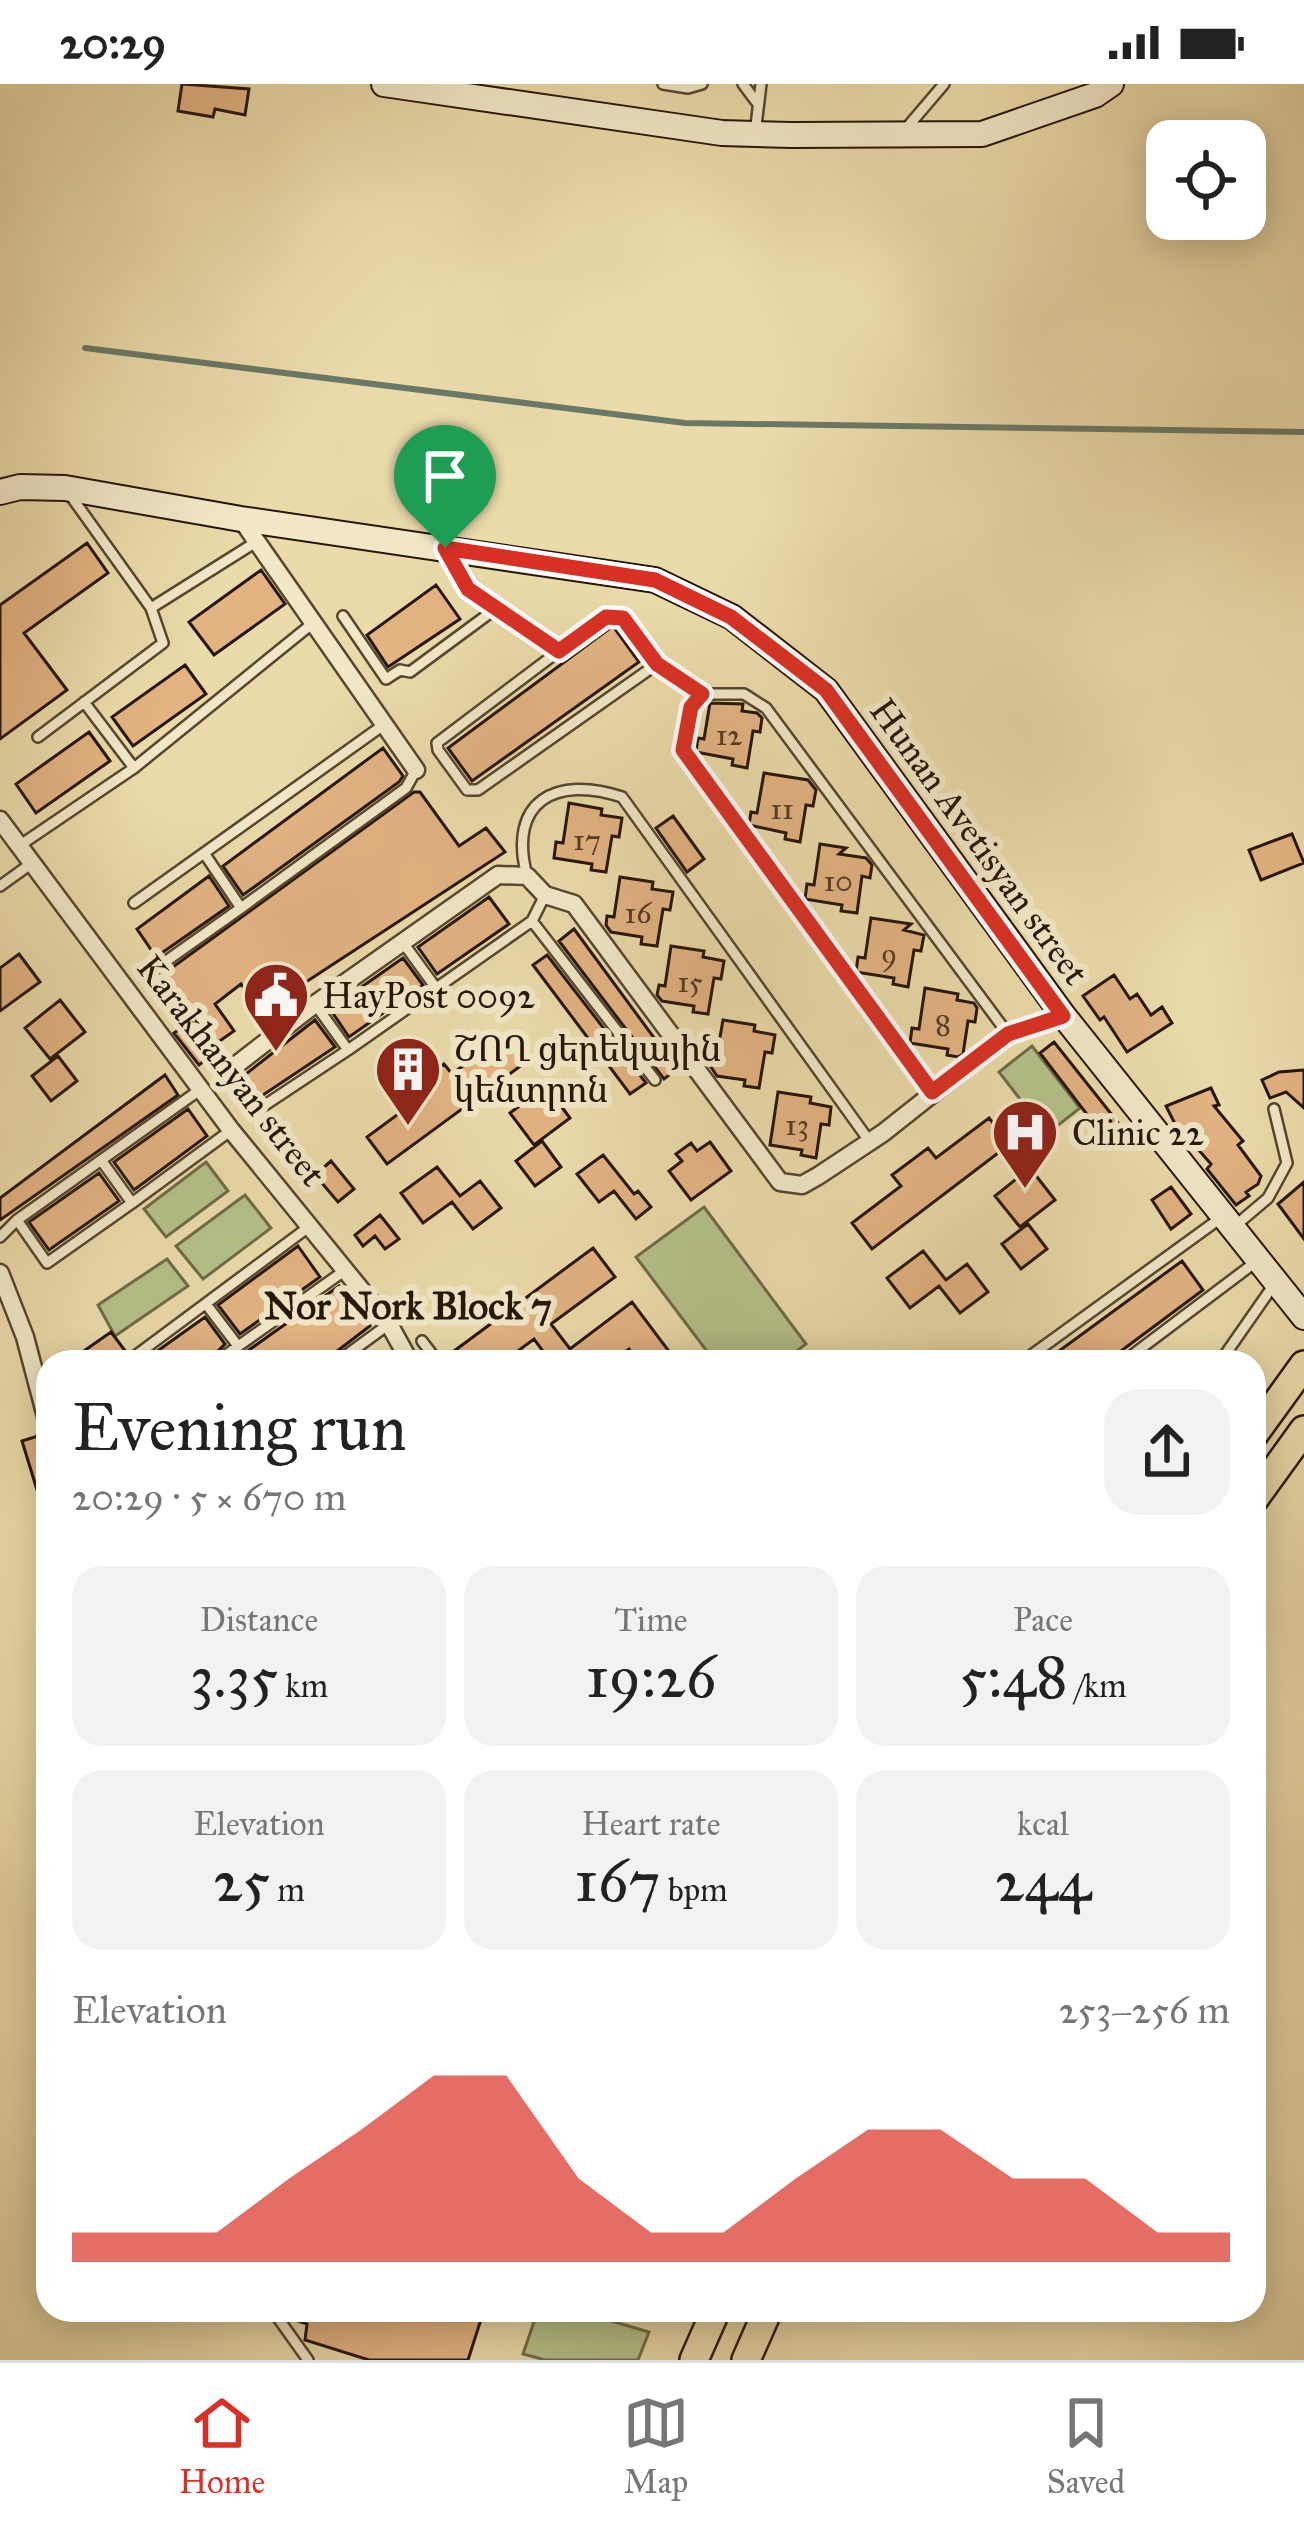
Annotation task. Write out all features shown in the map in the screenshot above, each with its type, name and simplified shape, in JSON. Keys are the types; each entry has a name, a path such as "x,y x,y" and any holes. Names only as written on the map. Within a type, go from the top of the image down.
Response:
{"main road":[{"path":"384,84 435,87 722,133 901,135 982,134 1095,95 1112,84"},
{"name":"Hunan Avetisyan street","path":"0,492 20,487 65,488 655,580 731,617 826,690 1063,1016 1304,1317"},
{"path":"1266,1415 1304,1365"},
{"path":"1266,1482 1304,1430"},
{"path":"694,2360 711,2322"},
{"path":"746,2360 763,2322"}],"street":[{"path":"241,519 416,770"},
{"name":"Karakhanyan street","path":"0,820 231,1130 389,1324 400,1350"},
{"path":"231,1069 498,875 527,876 545,896 574,904 780,1182 802,1185 870,1142 1008,1034 1063,1016"},
{"path":"0,1274 36,1379"}],"lane":[{"path":"663,84 688,88 702,84"},
{"path":"743,84 758,104"},
{"path":"754,134 761,84"},
{"path":"901,135 944,84"},
{"path":"38,737 163,643 152,608 65,488"},
{"path":"152,608 256,542"},
{"path":"445,548 468,589 559,651"},
{"path":"343,616 386,679 400,670 410,672 494,610"},
{"path":"657,664 478,790 467,790 438,750 437,743 606,617 623,618 657,664 702,694 744,694 766,709 1008,1034"},
{"path":"20,846 134,768 313,623"},
{"path":"702,694 691,707 683,750 932,1092"},
{"path":"84,702 134,768"},
{"path":"134,903 382,726"},
{"path":"155,969 406,788 416,770"},
{"path":"527,876 520,849 525,824 537,803 570,788 592,787 622,797 870,1142"},
{"path":"204,854 242,908"},
{"path":"0,886 32,863"},
{"path":"260,1109 532,921 545,896"},
{"path":"532,921 655,1080"},
{"path":"404,944 436,988"},
{"path":"315,1004 348,1050"},
{"path":"0,1237 17,1220 201,1089"},
{"path":"1040,1350 1268,1198 1287,1163 1274,1109"},
{"path":"17,1220 47,1263 231,1130"},
{"path":"100,1160 131,1203"},
{"path":"143,1350 311,1225"},
{"path":"1139,1350 1257,1261"},
{"path":"232,1350 344,1270"},
{"path":"1228,1350 1275,1282"},
{"path":"206,1304 238,1346"},
{"path":"353,1350 389,1324"},
{"path":"422,1341 429,1350"},
{"path":"281,2322 308,2360"}],"green space":[{"path":"1032,1046 1080,1108 1047,1134 999,1072"},
{"path":"206,1162 228,1191 166,1237 144,1209"},
{"path":"245,1195 271,1228 203,1279 176,1246"},
{"path":"704,1207 806,1344 798,1350 706,1350 636,1257"},
{"path":"167,1259 188,1286 115,1336 98,1305"},
{"path":"534,2322 615,2322 649,2332 638,2360 545,2360 523,2354"}],"building":[{"path":"182,84 249,89 245,115 215,109 213,117 178,111"},
{"path":"435,461 491,469 486,503 430,495"},
{"path":"87,543 108,573 24,633 67,690 0,739 0,605"},
{"path":"261,570 285,604 214,655 189,622"},
{"path":"436,585 460,619 388,667 367,635"},
{"path":"613,626 639,662 472,781 448,748"},
{"path":"185,665 206,694 133,746 112,717"},
{"path":"710,703 743,704 742,711 762,718 760,732 753,731 747,768 732,765 733,759 696,752 698,738 704,739"},
{"path":"89,732 110,761 36,813 16,784"},
{"path":"383,748 403,776 399,782 243,895 223,866"},
{"path":"764,773 808,780 816,790 813,806 806,805 800,842 785,839 786,833 749,825 751,812 757,813"},
{"path":"420,792 459,846 486,828 505,852 260,1012 241,984 215,1004 234,1031 207,1050 211,1056 199,1065 174,1033 184,1026 156,984 166,972"},
{"path":"569,803 622,818 619,837 612,836 606,872 591,870 592,864 554,858 556,842 563,843"},
{"path":"673,816 704,859 687,872 656,828"},
{"path":"1292,834 1304,863 1261,880 1249,850"},
{"path":"820,844 846,848 839,854 866,858 872,865 870,878 862,876 857,913 841,911 842,905 805,899 807,884 814,885"},
{"path":"209,876 229,906 156,957 137,929"},
{"path":"620,877 653,882 652,889 673,892 670,910 663,909 657,946 641,944 642,937 611,932 606,925 607,916 614,917"},
{"path":"489,897 509,924 437,974 418,947"},
{"path":"871,918 911,924 904,930 924,935 921,951 914,950 908,987 893,984 894,978 856,972 858,957 865,958"},
{"path":"574,929 677,1069 664,1079 559,941"},
{"path":"671,946 704,951 703,957 724,961 721,979 714,978 708,1014 693,1012 694,1006 662,1001 657,995 659,985 665,986"},
{"path":"19,954 40,982 0,1011 0,968"},
{"path":"547,955 646,1083 630,1094 533,965"},
{"path":"403,958 423,985 349,1037 330,1009"},
{"path":"1114,975 1130,999 1137,994 1151,1015 1162,1007 1172,1023 1127,1052 1083,996"},
{"path":"925,988 958,994 957,1000 977,1008 975,1022 968,1021 963,1054 958,1057 947,1055 948,1049 910,1043 912,1028 919,1029"},
{"path":"60,1000 85,1032 50,1059 25,1028"},
{"path":"315,1020 335,1047 257,1099 242,1077"},
{"path":"723,1020 755,1025 754,1031 775,1035 772,1053 765,1052 759,1088 744,1086 745,1080 717,1076 709,1064 710,1059 716,1060"},
{"path":"506,1034 526,1062 387,1164 367,1137 416,1101 408,1090 444,1064 452,1074"},
{"path":"1054,1042 1124,1130 1108,1142 1040,1053"},
{"path":"58,1056 77,1081 51,1101 32,1076"},
{"path":"1304,1070 1304,1108 1286,1092 1270,1098 1262,1080 1279,1072"},
{"path":"165,1075 178,1095 0,1220 0,1198"},
{"path":"546,1086 570,1118 534,1145 510,1113"},
{"path":"1211,1088 1219,1105 1214,1106 1243,1141 1238,1145 1261,1176 1246,1192 1249,1196 1236,1205 1166,1106"},
{"path":"778,1092 811,1097 810,1103 831,1107 829,1125 821,1124 816,1158 801,1155 802,1150 770,1145"},
{"path":"188,1109 207,1136 134,1190 114,1162"},
{"path":"989,1118 1010,1144 872,1249 852,1223 901,1186 892,1175 928,1148 936,1158"},
{"path":"542,1141 561,1167 535,1186 516,1161"},
{"path":"710,1142 731,1171 691,1200 669,1171 682,1161 676,1154 691,1143 697,1151"},
{"path":"603,1155 634,1194 638,1191 651,1207 636,1219 614,1191 599,1202 577,1174"},
{"path":"331,1161 354,1189 338,1202 315,1175"},
{"path":"437,1167 460,1196 480,1181 501,1208 473,1229 452,1202 423,1223 401,1193"},
{"path":"1030,1168 1055,1200 1020,1227 995,1196"},
{"path":"99,1173 119,1201 49,1250 29,1222"},
{"path":"1304,1182 1304,1239 1278,1204"},
{"path":"1171,1187 1191,1214 1171,1229 1152,1200"},
{"path":"380,1215 399,1239 385,1249 375,1236 363,1246 355,1235"},
{"path":"1028,1224 1047,1249 1021,1269 1002,1244"},
{"path":"298,1246 320,1277 240,1334 218,1305"},
{"path":"593,1248 615,1277 551,1324 570,1349 632,1302 668,1350 542,1350 534,1339 519,1350 455,1350"},
{"path":"923,1251 946,1280 967,1264 988,1292 960,1313 939,1286 910,1308 887,1278"},
{"path":"1182,1261 1203,1290 1122,1350 1060,1350"},
{"path":"339,1286 370,1326 339,1350 249,1350"},
{"path":"205,1317 225,1344 219,1350 159,1350"},
{"path":"111,1332 124,1350 85,1350"},
{"path":"36,1437 36,1487 22,1441"},
{"path":"301,2322 480,2322 468,2360 369,2360 305,2340 307,2324"}],"waterway":[{"path":"85,348 685,423 1304,432"}],"place":[{"name":"HayPost 0092","path":"276,1054"},
{"name":"ՇՈՂ ցերեկային կենտրոն","path":"408,1128"},
{"name":"Clinic 22","path":"1025,1191"}],"district":[{"name":"Nor Nork Block 7","path":"408,1305"}],"route":[{"path":"445,548 655,580 731,617 826,690 1063,1016 1008,1034 932,1092 683,750 691,707 702,694 657,664 623,618 606,617 559,651 468,589 445,548"}]}
